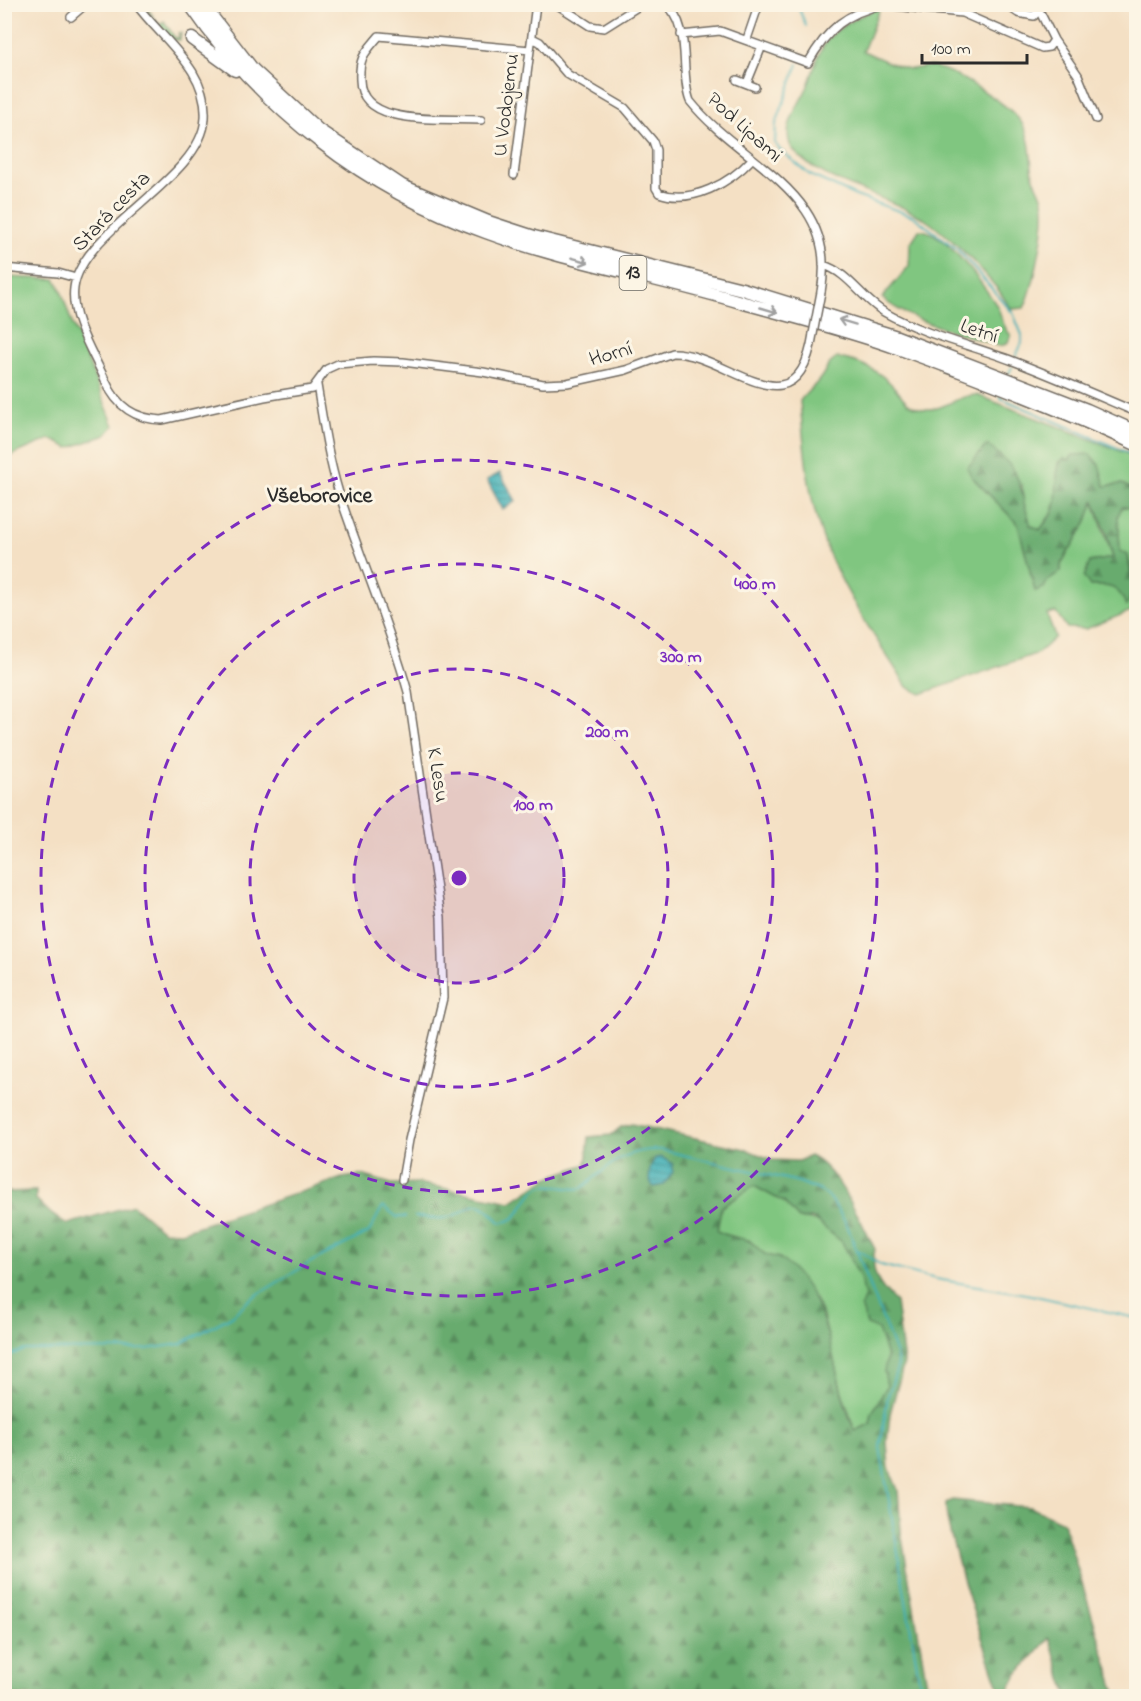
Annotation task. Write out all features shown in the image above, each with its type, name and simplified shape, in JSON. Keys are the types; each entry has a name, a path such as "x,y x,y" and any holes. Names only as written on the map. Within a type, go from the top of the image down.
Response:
{"highway":[{"name":"13","path":"190,4 248,79 315,139 398,195 484,232 573,259 741,302 896,347 1083,420 1137,444"},
{"name":"13","path":"202,4 253,70 318,130 402,186 488,222 534,237 741,289 897,337 1087,410 1137,432"},
{"path":"192,39 248,79"}],"street":[{"path":"71,17 86,4"},
{"name":"Stará cesta","path":"136,4 195,74 205,107 203,133 191,155 103,241 79,270 76,278 74,289 76,315 113,398 128,411 146,419 162,420 264,397 304,391 317,385"},
{"name":"U Vodojemu","path":"514,175 536,4"},
{"path":"556,4 590,26 604,28 642,4"},
{"name":"Pod Lipami","path":"665,4 674,13 681,35 686,91 690,101 811,214 823,246 823,265"},
{"path":"747,39 759,4"},
{"path":"681,35 720,31 808,63 825,35 832,28 858,11 885,4 962,13 1042,48 1049,47 1054,40"},
{"path":"1005,4 1034,16 1038,7"},
{"path":"1130,4 1137,9"},
{"path":"1038,7 1054,40 1078,75 1096,119"},
{"path":"481,120 452,117 437,119 385,113 366,102 360,90 359,60 379,36 530,50"},
{"path":"532,38 540,42 557,65 572,78 625,108 653,141 656,150 656,188 660,193 692,194 720,185 740,173 752,159"},
{"path":"747,83 762,46"},
{"path":"737,80 755,87"},
{"name":"Horní","path":"317,385 327,369 338,364 373,361 483,372 543,384 567,383 626,370 672,353 685,352 757,384 775,385 792,382 803,373 808,362 821,292 823,265"},
{"name":"Letní","path":"823,265 836,268 868,301 884,312 932,333 1013,361 1137,412"},
{"path":"4,268 58,273 76,278"},
{"name":"K Lesu","path":"317,385 327,446 339,492 398,657 408,692 441,917 443,998 409,1140 402,1180"}],"green space":[{"path":"142,5 154,5 148,9 159,25 164,21 175,38 180,37 178,33 181,33 180,40 171,40"},
{"path":"880,8 863,51 904,68 930,67 954,75 982,90 1008,108 1026,131 1033,175 1042,197 1044,223 1032,286 1024,308 1012,309 972,260 927,221 913,212 821,172 805,162 790,144 789,127 825,43 846,24"},
{"path":"919,230 940,238 973,273 997,306 1004,326 1011,335 1007,344 999,346 922,321 882,298 909,266 910,244"},
{"path":"5,277 55,279 58,283 114,426 106,435 69,448 50,439 5,458"},
{"path":"837,358 862,364 876,372 915,407 935,408 963,397 977,395 1136,457 1136,491 1122,484 1105,486 1099,465 1064,459 1059,462 1058,494 1053,511 1040,530 1030,525 1024,505 1022,485 972,477 1018,524 1026,548 1048,580 1061,571 1061,564 1087,521 1093,500 1113,558 1090,562 1090,586 1117,590 1126,605 1135,585 1128,555 1120,551 1118,515 1122,507 1133,508 1134,524 1136,524 1136,609 1086,629 1067,628 1056,612 1047,614 1055,637 1038,653 921,694 907,687 842,581 825,544 814,509 805,455 800,401"},
{"path":"987,445 1013,469 1030,525 1040,530 1056,504 1058,468 1064,458 1069,460 1073,455 1090,454 1099,465 1105,486 1122,484 1136,491 1136,524 1134,525 1133,508 1122,507 1118,516 1120,551 1128,555 1133,587 1126,606 1121,594 1113,588 1090,586 1084,577 1090,562 1113,558 1094,501 1087,521 1061,564 1061,571 1048,580 1044,588 1035,591 1018,524 972,477 967,468"},
{"path":"632,1124 745,1149 773,1160 798,1161 810,1156 830,1172 856,1211 875,1249 874,1265 877,1278 884,1290 896,1302 904,1363 890,1414 887,1442 889,1468 898,1490 901,1532 929,1696 5,1696 5,1192 36,1191 36,1199 47,1210 68,1224 133,1205 163,1231 181,1232 342,1178 362,1175 392,1184 418,1183 511,1202 547,1178 586,1164 589,1137 611,1135 621,1127","holes":["754,1186 784,1202 799,1219 812,1218 842,1242 860,1277 865,1296 861,1306 867,1325 878,1330 887,1356 884,1371 887,1386 872,1413 870,1424 855,1431 840,1386 822,1317 813,1296 800,1277 782,1260 763,1253 749,1241 717,1231 721,1207"]},
{"path":"754,1186 784,1202 799,1219 817,1222 833,1232 842,1242 860,1279 883,1344 887,1386 872,1413 870,1424 855,1431 841,1389 823,1316 815,1299 780,1258 765,1255 749,1240 733,1238 717,1231 721,1207"},
{"path":"952,1500 1030,1507 1063,1522 1117,1696 1068,1696 1049,1638 1017,1675 1007,1694 1002,1696 972,1608 949,1529 946,1504"}],"water":[{"path":"500,473 516,501 503,510 487,480"},
{"path":"661,1157 673,1164 673,1172 664,1185 654,1187 649,1177 650,1169 655,1158"}],"waterway":[{"path":"797,4 806,26"},
{"path":"798,64 776,124 775,143 780,150 810,175 856,196 913,216 958,250 1013,313 1022,335 1022,343 1016,356"},
{"path":"1009,373 1012,367"},
{"path":"1000,395 1001,398 1136,456"},
{"path":"415,1217 444,1218 477,1205 490,1212 500,1222 507,1221 518,1214 538,1188 543,1186 582,1188 618,1160 627,1155 649,1150 662,1150 799,1182 821,1191 831,1199 847,1225 896,1354 898,1365 888,1396 880,1447 922,1696"},
{"path":"4,1357 25,1350 146,1349 180,1344 232,1316 250,1299 311,1262 369,1232 383,1206 397,1217 405,1217"},
{"path":"856,1249 881,1265 936,1279 1031,1295 1136,1318"}],"district":[{"name":"Všeborovice","path":"320,497"}]}
